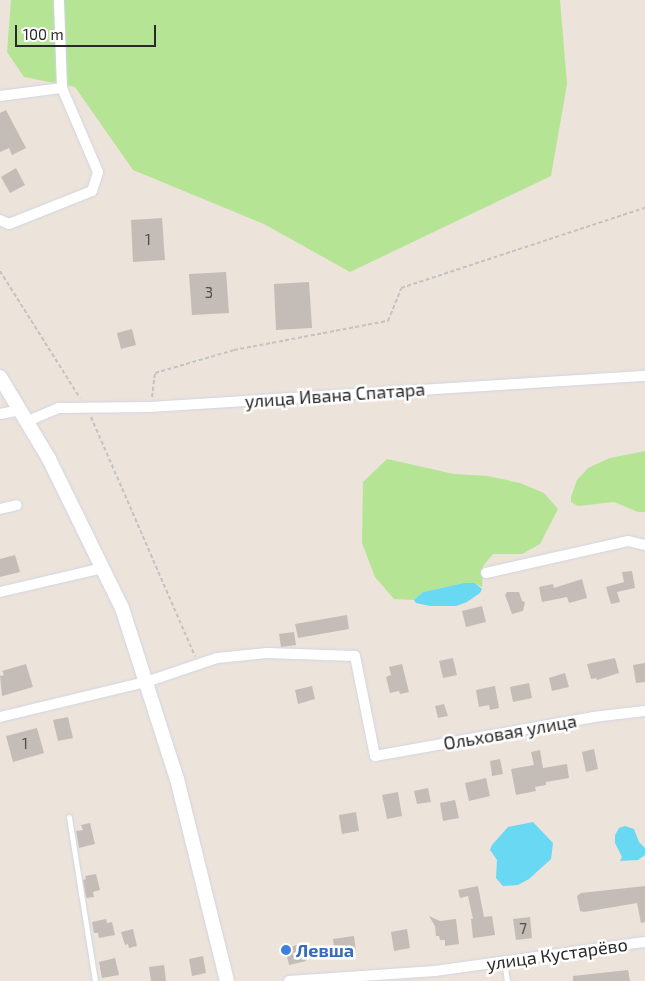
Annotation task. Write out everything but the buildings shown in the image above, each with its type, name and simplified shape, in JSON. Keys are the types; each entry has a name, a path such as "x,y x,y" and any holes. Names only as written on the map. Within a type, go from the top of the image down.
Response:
{"main road":[{"path":"0,377 25,415 122,608 177,779 227,981"}],"street":[{"path":"0,220 8,224 92,192 98,172 62,88 59,0"},
{"path":"0,96 62,88"},
{"name":"улица Ивана Спатара","path":"0,414 25,415 59,408 151,407 645,376"},
{"path":"0,509 17,505"},
{"path":"486,573 628,541 645,545"},
{"path":"0,592 103,568"},
{"name":"Ольховая улица","path":"199,664 217,658 267,653 355,656 375,756 593,717 645,711"},
{"path":"0,717 146,682 199,664"},
{"name":"улица Кустарёво","path":"289,981 435,971 645,942"}],"lane":[{"path":"69,817 95,981"},
{"path":"504,962 507,981"}],"path":[{"path":"151,407 155,373 234,350 388,321 401,288 645,208"},
{"path":"0,271 86,407 199,664"}],"green space":[{"path":"11,0 560,0 567,84 551,176 350,272 264,224 133,170 75,87 24,77 7,52"},
{"path":"645,451 645,512 638,512 614,502 578,506 571,502 577,480 588,468 610,458"},
{"path":"387,459 454,474 488,476 520,483 544,493 558,509 540,544 522,554 493,554 483,566 482,587 475,583 464,583 423,592 414,600 394,599 375,577 362,543 363,482"}],"water":[{"path":"464,583 475,583 482,589 480,593 467,602 456,606 430,606 416,603 414,600 423,592"},
{"path":"533,822 553,843 551,859 529,879 518,885 503,886 496,878 497,860 490,850 492,845 508,827"},
{"path":"625,826 634,829 639,842 645,848 645,855 638,860 620,861 622,857 615,843 615,835 619,828"}],"place":[{"name":"Левша","path":"286,950"}]}
